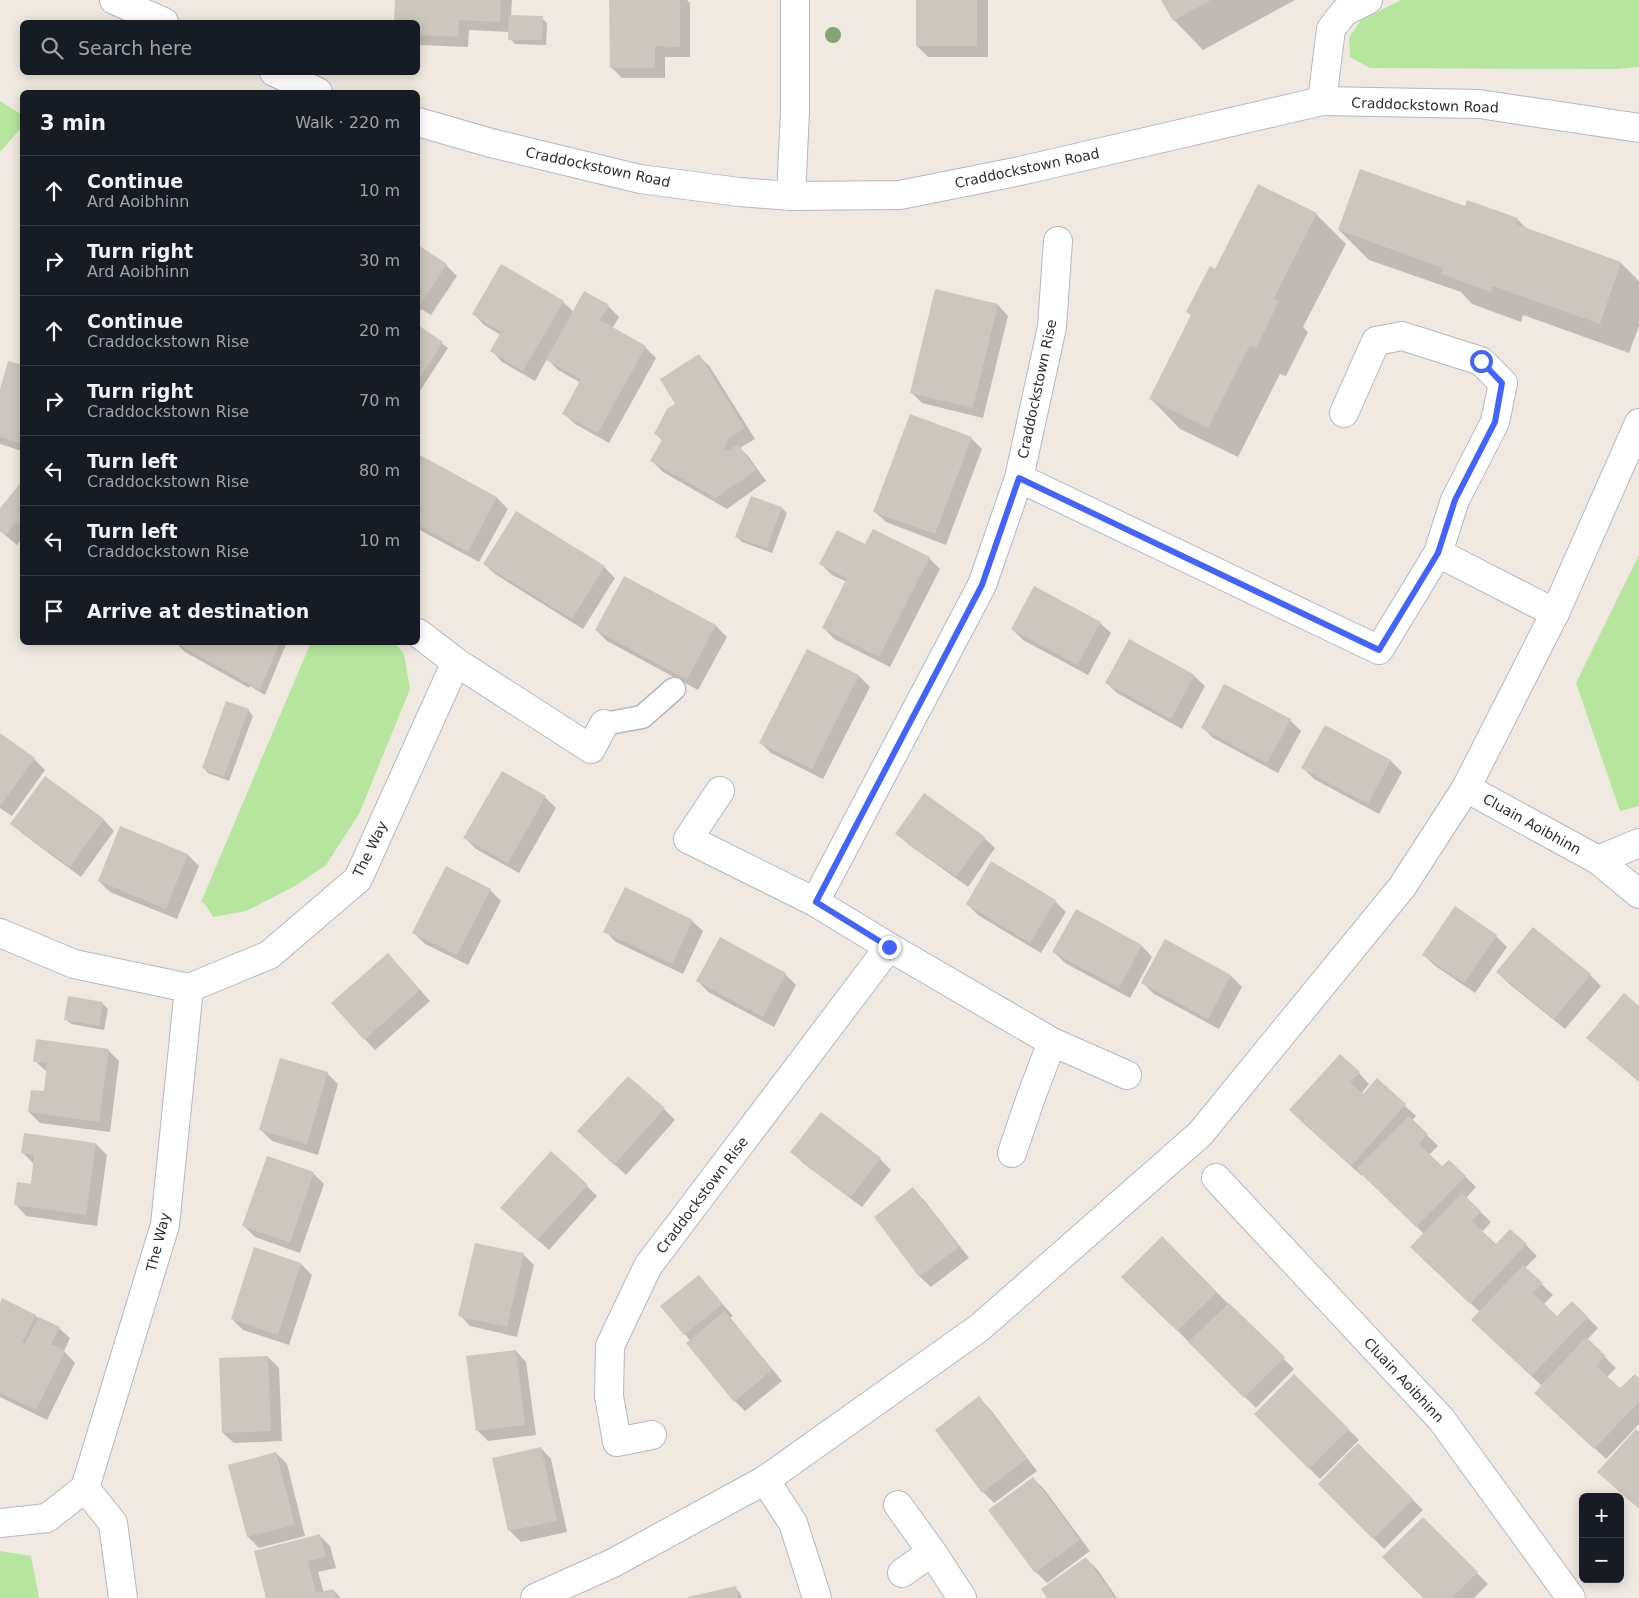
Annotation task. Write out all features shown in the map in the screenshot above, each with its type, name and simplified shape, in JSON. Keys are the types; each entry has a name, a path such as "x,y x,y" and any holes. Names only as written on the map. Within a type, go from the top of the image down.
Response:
{"street":[{"path":"114,0 159,20"},
{"path":"791,196 795,111 795,0"},
{"path":"1322,101 1330,29 1344,12 1368,0"},
{"path":"281,75 314,90"},
{"name":"Craddockstown Road","path":"420,123 491,143 640,179 739,192 791,196 900,195 1020,171 1322,101 1479,104 1639,128"},
{"name":"Craddockstown Rise","path":"816,902 982,585 1019,478 1052,327 1058,241"},
{"path":"1344,413 1376,341 1402,336 1481,361 1502,383 1495,422 1455,500 1438,553 1555,613"},
{"path":"535,1598 613,1563 765,1480 979,1328 1200,1134 1402,887 1466,788 1555,613 1639,423"},
{"name":"Craddockstown Rise","path":"1019,478 1379,650 1438,553"},
{"path":"420,635 456,662 591,749 604,724"},
{"name":"The Way","path":"85,1488 165,1225 189,988 269,955 358,879 456,662"},
{"name":"Cluain Aoibhinn","path":"1466,788 1598,860 1639,894"},
{"path":"720,791 688,839 816,902 1052,1042 1127,1075"},
{"path":"1598,860 1639,843"},
{"path":"0,933 74,964 189,988"},
{"name":"Craddockstown Rise","path":"652,1435 617,1442 609,1396 610,1346 648,1266 889,947"},
{"path":"1012,1153 1052,1042"},
{"name":"Cluain Aoibhinn","path":"1216,1178 1441,1419 1571,1598"},
{"path":"765,1480 793,1523 817,1598"},
{"path":"0,1523 47,1518 85,1488 113,1523 123,1598"},
{"path":"898,1505 962,1598"},
{"path":"902,1573 932,1552"}],"lane":[{"path":"604,724 642,717 674,688"}],"green space":[{"path":"1401,0 1639,0 1639,67 1615,69 1370,68 1350,57 1349,38 1361,20"},
{"path":"0,101 20,114 20,129 0,152"},
{"path":"1639,555 1639,806 1620,811 1576,683"},
{"path":"310,645 397,645 404,654 410,689 359,814 326,865 295,886 246,911 213,917 205,904 201,902"},
{"path":"0,1551 31,1556 39,1598 0,1598"}],"building":[{"path":"395,0 501,0 500,22 459,20 458,37 420,35 420,20 394,20"},
{"path":"609,0 680,0 680,47 655,46 655,68 610,68"},
{"path":"916,0 977,0 977,46 916,46"},
{"path":"1161,0 1211,0 1173,21"},
{"path":"509,15 543,16 542,40 508,40"},
{"path":"1360,169 1465,206 1467,200 1518,218 1516,224 1621,262 1600,324 1493,286 1491,292 1441,274 1443,268 1338,230"},
{"path":"1258,184 1317,213 1274,298 1279,301 1256,348 1250,345 1208,428 1149,399 1191,315 1186,312 1210,266 1215,269"},
{"path":"420,246 447,264 420,305"},
{"path":"501,264 564,301 523,371 490,351 501,332 472,314"},
{"path":"935,289 998,304 973,408 910,393"},
{"path":"584,291 609,305 600,320 646,346 598,433 562,414 581,379 546,360"},
{"path":"420,326 443,342 420,379"},
{"path":"699,354 745,428 726,440 728,441 724,449 727,451 738,444 756,470 716,498 650,461 663,438 654,434 667,409 675,404 660,379"},
{"path":"8,361 20,364 20,443 0,437 0,389"},
{"path":"910,414 972,437 935,534 873,512"},
{"path":"420,455 497,497 468,552 420,526"},
{"path":"20,483 20,525 16,522 6,535 0,531 0,508"},
{"path":"751,496 782,507 767,548 735,537"},
{"path":"516,511 605,566 572,619 483,564"},
{"path":"873,529 930,557 879,657 822,628 847,578 819,564 837,530 865,544"},
{"path":"624,576 716,625 687,680 595,630"},
{"path":"1034,586 1101,622 1077,665 1011,629"},
{"path":"1129,639 1195,675 1171,719 1105,683"},
{"path":"179,645 279,645 260,690"},
{"path":"807,649 859,675 812,769 759,743"},
{"path":"1224,684 1291,719 1267,763 1201,728"},
{"path":"226,701 249,709 224,777 202,768"},
{"path":"1325,725 1391,760 1368,804 1301,768"},
{"path":"0,733 35,758 0,806"},
{"path":"502,771 546,796 508,863 463,838"},
{"path":"45,776 104,819 70,867 10,824"},
{"path":"924,793 985,837 956,877 895,834"},
{"path":"120,826 188,854 166,909 98,881"},
{"path":"991,861 1056,900 1030,943 966,904"},
{"path":"446,866 491,889 457,955 412,933"},
{"path":"625,887 693,920 672,964 603,932"},
{"path":"1455,906 1497,935 1464,983 1422,955"},
{"path":"1076,909 1142,945 1119,988 1052,952"},
{"path":"1533,927 1591,974 1554,1019 1496,972"},
{"path":"720,937 786,973 763,1017 696,981"},
{"path":"1165,939 1231,975 1208,1019 1141,983"},
{"path":"388,953 420,990 364,1040 331,1003"},
{"path":"1624,993 1639,1006 1639,1081 1586,1038"},
{"path":"68,996 103,1002 99,1026 64,1020"},
{"path":"36,1039 109,1049 99,1122 28,1112 31,1090 44,1091 47,1063 33,1062"},
{"path":"1340,1054 1360,1072 1350,1082 1363,1094 1377,1078 1406,1104 1351,1166 1289,1110"},
{"path":"280,1058 328,1072 307,1144 259,1130"},
{"path":"628,1076 665,1108 614,1165 577,1131"},
{"path":"821,1112 881,1158 850,1198 790,1152"},
{"path":"1409,1116 1428,1134 1419,1144 1442,1166 1449,1160 1466,1176 1416,1227 1356,1169"},
{"path":"24,1133 96,1143 86,1215 14,1205 17,1182 31,1184 34,1155 21,1153"},
{"path":"551,1151 588,1185 537,1240 500,1208"},
{"path":"267,1156 314,1172 290,1243 242,1226"},
{"path":"913,1187 959,1247 919,1277 874,1217"},
{"path":"1462,1193 1481,1211 1472,1221 1496,1244 1510,1229 1527,1244 1470,1304 1410,1247"},
{"path":"1162,1236 1217,1292 1177,1331 1121,1277"},
{"path":"475,1243 524,1253 507,1327 458,1316"},
{"path":"254,1247 301,1263 278,1335 231,1319"},
{"path":"1523,1265 1543,1283 1533,1293 1557,1316 1572,1301 1588,1317 1531,1376 1471,1320"},
{"path":"699,1275 723,1304 684,1335 660,1306"},
{"path":"2,1298 36,1315 22,1342 25,1344 39,1317 60,1327 51,1344 65,1351 36,1410 0,1393 0,1303"},
{"path":"1229,1303 1285,1357 1244,1398 1188,1342"},
{"path":"725,1311 772,1370 734,1402 686,1343"},
{"path":"1586,1337 1606,1356 1596,1366 1620,1388 1635,1374 1639,1378 1639,1402 1594,1449 1534,1393"},
{"path":"516,1350 525,1425 476,1431 466,1356"},
{"path":"268,1356 271,1431 222,1433 219,1358"},
{"path":"1294,1374 1349,1429 1309,1469 1254,1414"},
{"path":"979,1396 1027,1459 982,1493 935,1430"},
{"path":"1636,1429 1639,1431 1639,1509 1624,1496 1624,1493 1621,1493 1597,1472"},
{"path":"1358,1443 1413,1499 1373,1539 1318,1484"},
{"path":"541,1447 557,1521 508,1531 492,1458"},
{"path":"276,1452 295,1525 247,1537 228,1465"},
{"path":"1033,1477 1080,1540 1035,1573 988,1510"},
{"path":"1423,1517 1478,1572 1452,1598 1423,1598 1382,1557"},
{"path":"320,1534 326,1557 308,1561 316,1593 333,1589 336,1598 266,1598 254,1551"},
{"path":"1086,1557 1115,1598 1047,1598 1041,1589"},
{"path":"736,1586 738,1598 688,1598 688,1597"}],"route":[{"path":"889,947 816,902 982,585 1019,478 1379,650 1438,553 1455,500 1495,422 1502,383 1481,361"}]}
